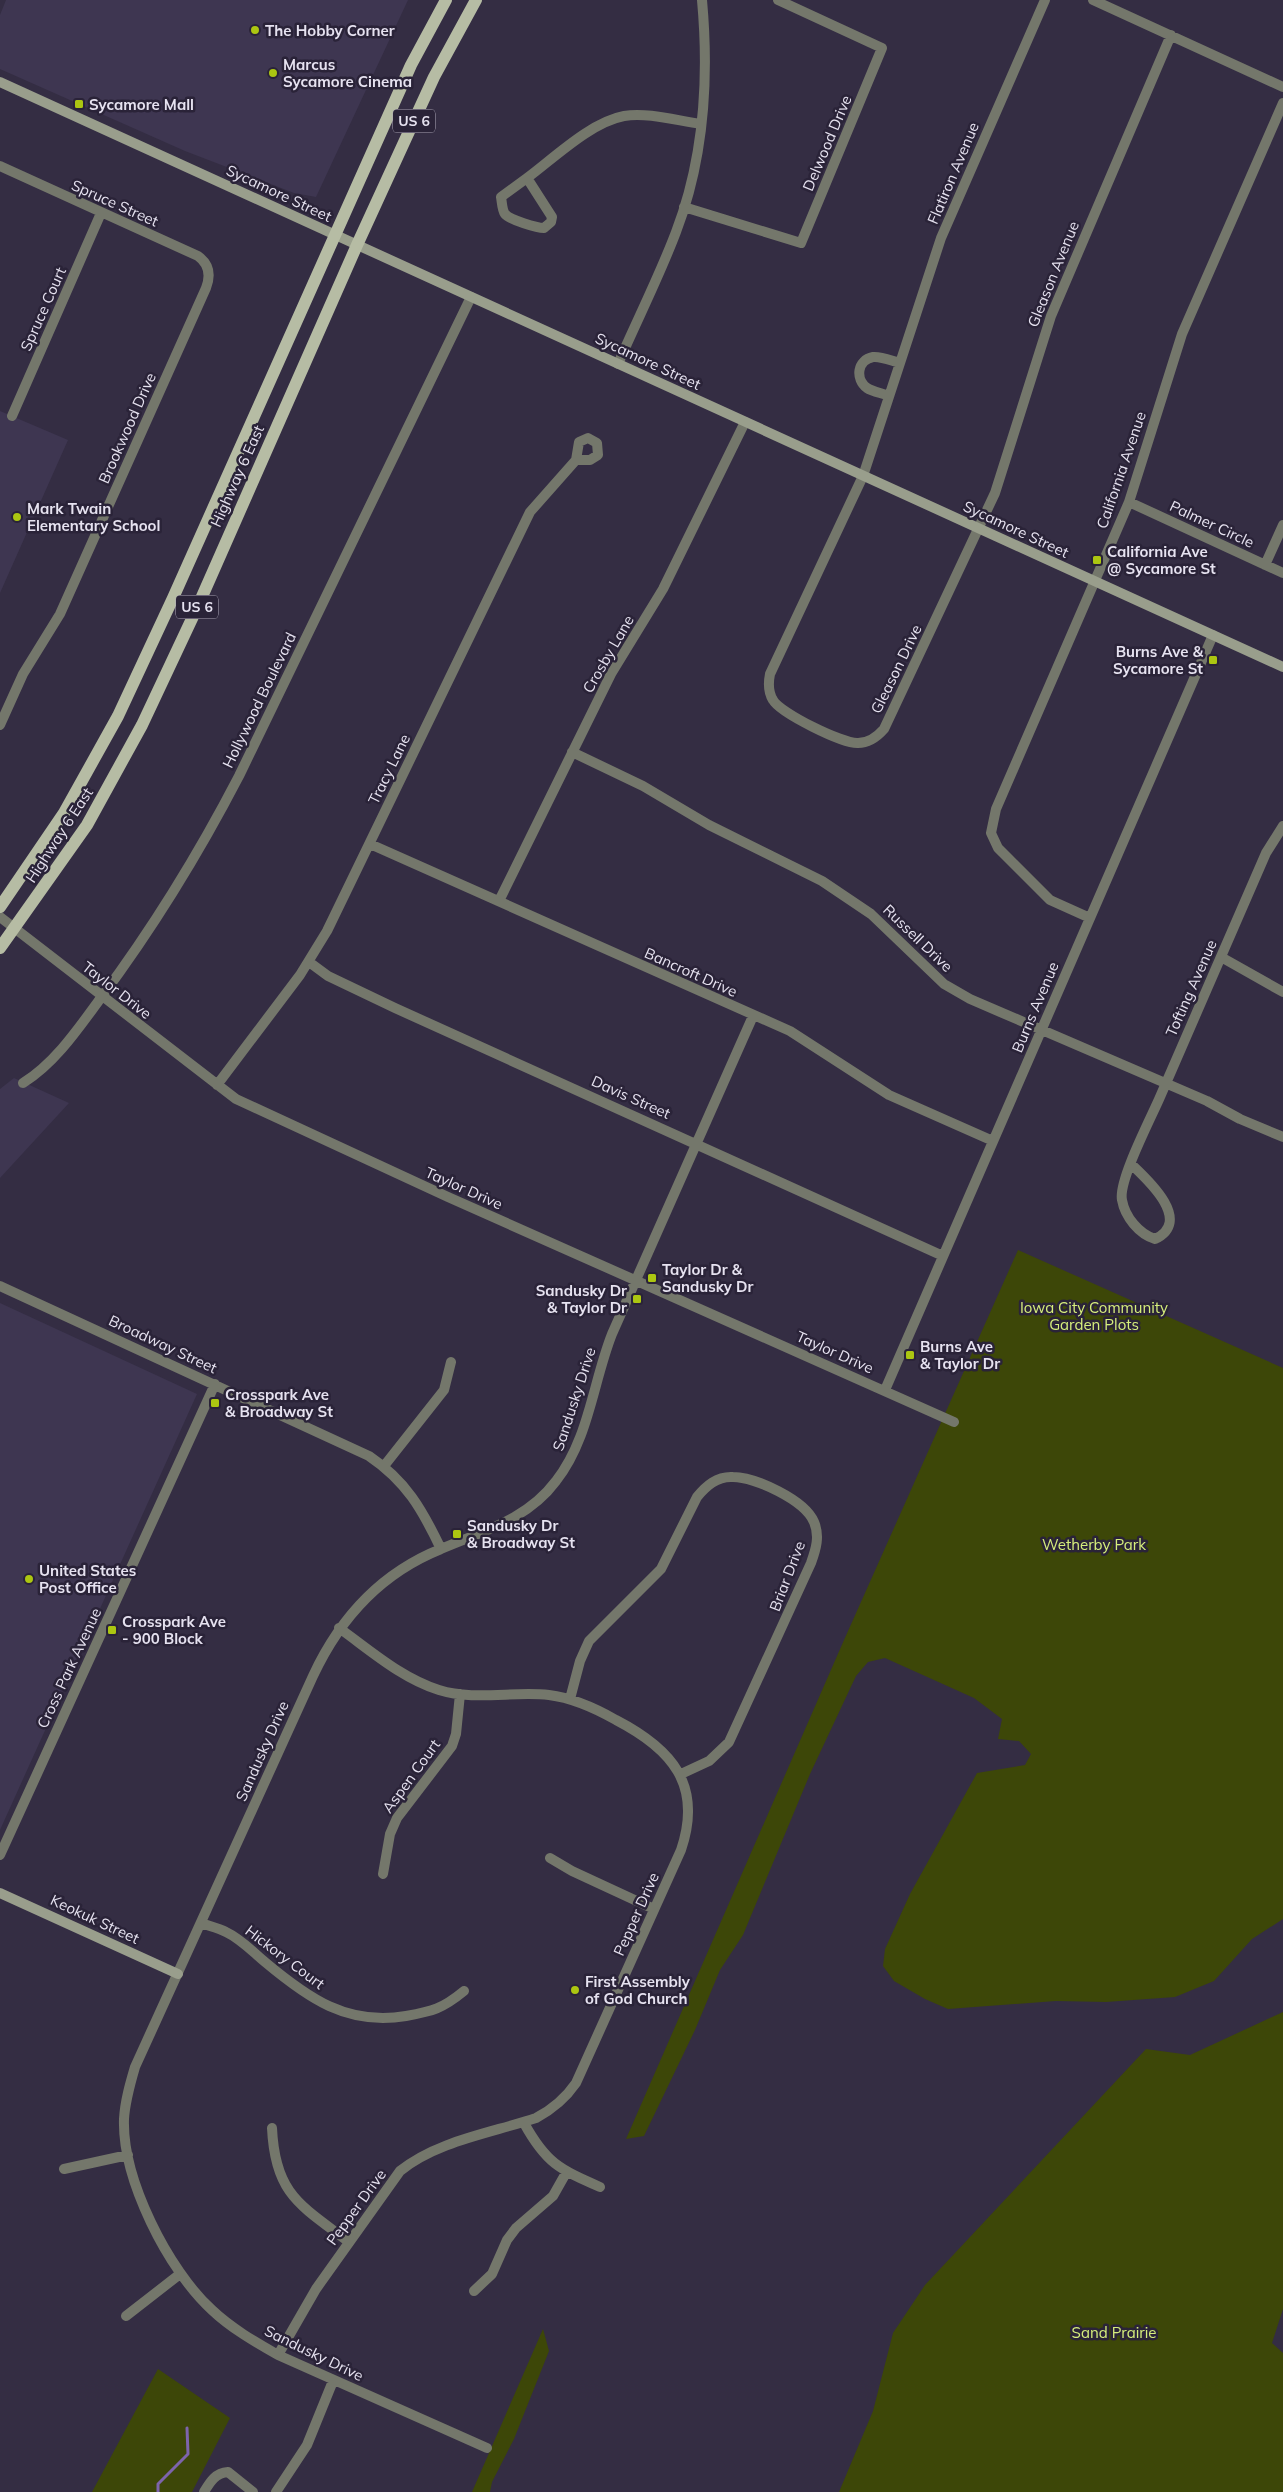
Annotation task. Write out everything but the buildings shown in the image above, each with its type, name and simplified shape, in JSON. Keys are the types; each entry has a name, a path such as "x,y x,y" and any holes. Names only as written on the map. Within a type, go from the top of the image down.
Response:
{"main road":[{"name":"Highway 6 East","path":"0,908 64,813 118,716 173,598 411,65 446,0"},
{"name":"Highway 6 East","path":"0,948 87,825 142,725 197,608 357,245 434,77 476,0"}],"street":[{"path":"618,364 676,232 684,206 701,124 706,60 702,0"},
{"name":"Delwood Drive","path":"684,206 801,242 882,48 778,0"},
{"name":"Flatiron Avenue","path":"863,476 942,238 1045,0"},
{"path":"1093,0 1283,87"},
{"name":"Gleason Avenue","path":"980,529 1007,459 1051,316 1171,35"},
{"name":"Sycamore Street","path":"0,82 1283,668"},
{"name":"California Avenue","path":"1090,918 1045,895 998,848 990,833 990,827 996,809 1096,582 1129,502 1182,334 1283,103"},
{"path":"527,178 552,217 551,222 544,228 505,214 501,197 584,135 614,119 634,115 701,124"},
{"name":"Spruce Street","path":"0,166 198,256 205,261 209,275"},
{"name":"Spruce Court","path":"12,416 101,213"},
{"name":"Brookwood Drive","path":"0,725 24,674 60,614 206,288 209,275"},
{"name":"Hollywood Boulevard","path":"22,1083 47,1063 75,1033 157,920 206,840 239,776 471,297"},
{"path":"889,396 868,389 862,384 859,375 860,367 866,360 874,357 900,363"},
{"name":"Crosby Lane","path":"499,902 611,674 672,574 745,422"},
{"name":"Tracy Lane","path":"217,1086 309,962 336,914 530,512 576,460"},
{"name":"Gleason Drive","path":"863,476 770,674 768,684 774,702 781,709 847,742 865,742 873,739 884,729 980,529"},
{"name":"Palmer Circle","path":"1129,502 1283,573"},
{"path":"1265,564 1283,525"},
{"name":"Burns Avenue","path":"885,1390 1213,635"},
{"name":"Russell Drive","path":"572,752 649,789 709,825 822,881 871,914 944,984 970,999 1166,1083 1283,1137"},
{"name":"Tofting Avenue","path":"1131,1164 1152,1185 1169,1212 1168,1229 1163,1236 1155,1239 1145,1236 1138,1230 1122,1200 1123,1184 1131,1164 1266,852 1282,829"},
{"name":"Bancroft Drive","path":"370,844 801,1038 897,1100 993,1141"},
{"name":"Taylor Drive","path":"0,917 101,997 236,1099 341,1149 954,1422"},
{"path":"1221,957 1283,992"},
{"name":"Davis Street","path":"309,962 328,976 387,1005 697,1143 943,1256"},
{"name":"Sandusky Drive","path":"487,2448 278,2355 229,2324 197,2295 180,2274 152,2223 128,2155 124,2120 129,2086 317,1667 339,1628 355,1608 390,1577 440,1549 514,1518 531,1507 556,1482 577,1446 602,1360 753,1016"},
{"name":"Broadway Street","path":"0,1286 353,1447 384,1466 415,1500 426,1516 440,1549"},
{"path":"384,1466 444,1390 451,1362"},
{"name":"Cross Park Avenue","path":"0,1855 215,1384"},
{"name":"Briar Drive","path":"570,1699 580,1661 589,1641 662,1569 697,1497 704,1488 721,1478 732,1476 746,1478 793,1499 806,1508 817,1531 816,1550 737,1728 720,1753 709,1762 681,1774"},
{"name":"Pepper Drive","path":"278,2355 302,2312 390,2182 411,2162 436,2149 524,2122 549,2111 568,2094 576,2083 687,1834 688,1803 681,1774 660,1747 640,1734 593,1708 570,1699 548,1695 460,1694 439,1690 418,1682 399,1671 339,1628"},
{"name":"Aspen Court","path":"383,1874 390,1834 397,1818 452,1746 456,1734 460,1694"},
{"path":"550,1858 572,1871 654,1909"},
{"name":"Keokuk Street","path":"0,1893 178,1974"},
{"name":"Hickory Court","path":"201,1923 226,1932 239,1940 299,1990 314,2000 346,2013 379,2018 417,2014 445,2007 464,1992"},
{"path":"524,2122 545,2156 566,2173 600,2187"},
{"path":"272,2128 274,2157 283,2184 296,2202 349,2242"},
{"path":"64,2169 128,2155"},
{"path":"474,2291 492,2274 508,2240 516,2228 553,2196 566,2173"},
{"path":"126,2316 180,2274"},
{"path":"276,2492 307,2445 333,2380"},
{"path":"204,2492 212,2478 220,2473 228,2472 253,2492"}],"shaded area":[{"name":"Sycamore Mall","path":"6,0 408,0 316,197 294,193 185,151 0,69 0,15"},
{"name":"Mark Twain Elementary School","path":"0,411 68,440 0,593"},
{"path":"14,1078 69,1103 0,1178 0,1089"},
{"path":"0,1303 197,1394 0,1830"}],"green space":[{"name":"Wetherby Park","path":"1018,1250 1283,1368 1283,1919 1252,1939 1214,1981 1175,1997 1106,2002 1056,2001 948,2009 925,1999 894,1981 883,1966 885,1949 910,1894 977,1773 1025,1765 1031,1754 1019,1741 998,1739 1002,1719 974,1698 885,1658 868,1662 856,1676 810,1774 743,1935 720,1970 695,2030 644,2136 626,2139 844,1640"},
{"name":"Sand Prairie","path":"1283,2012 1283,2309 1272,2343 1283,2353 1283,2492 839,2492 873,2411 893,2333 925,2285 1146,2049 1190,2055"},
{"path":"543,2329 549,2351 514,2439 492,2482 490,2492 472,2492"},
{"path":"158,2369 230,2418 192,2492 92,2492"}],"waterway":[{"path":"158,2492 158,2484 188,2454 187,2428"}],"place":[{"name":"The Hobby Corner","path":"255,30"},
{"name":"Marcus Sycamore Cinema","path":"273,73"},
{"name":"Sycamore Mall","path":"79,104"},
{"name":"Mark Twain Elementary School","path":"17,517"},
{"name":"California Ave @ Sycamore St","path":"1097,560"},
{"name":"Burns Ave & Sycamore St","path":"1213,660"},
{"name":"Taylor Dr & Sandusky Dr","path":"652,1278"},
{"name":"Sandusky Dr & Taylor Dr","path":"637,1299"},
{"name":"Burns Ave & Taylor Dr","path":"910,1355"},
{"name":"Crosspark Ave & Broadway St","path":"215,1403"},
{"name":"Sandusky Dr & Broadway St","path":"457,1534"},
{"name":"United States Post Office","path":"29,1579"},
{"name":"Crosspark Ave - 900 Block","path":"112,1630"},
{"name":"First Assembly of God Church","path":"575,1990"}],"park label":[{"name":"Iowa City Community Garden Plots","path":"1094,1316"}]}
